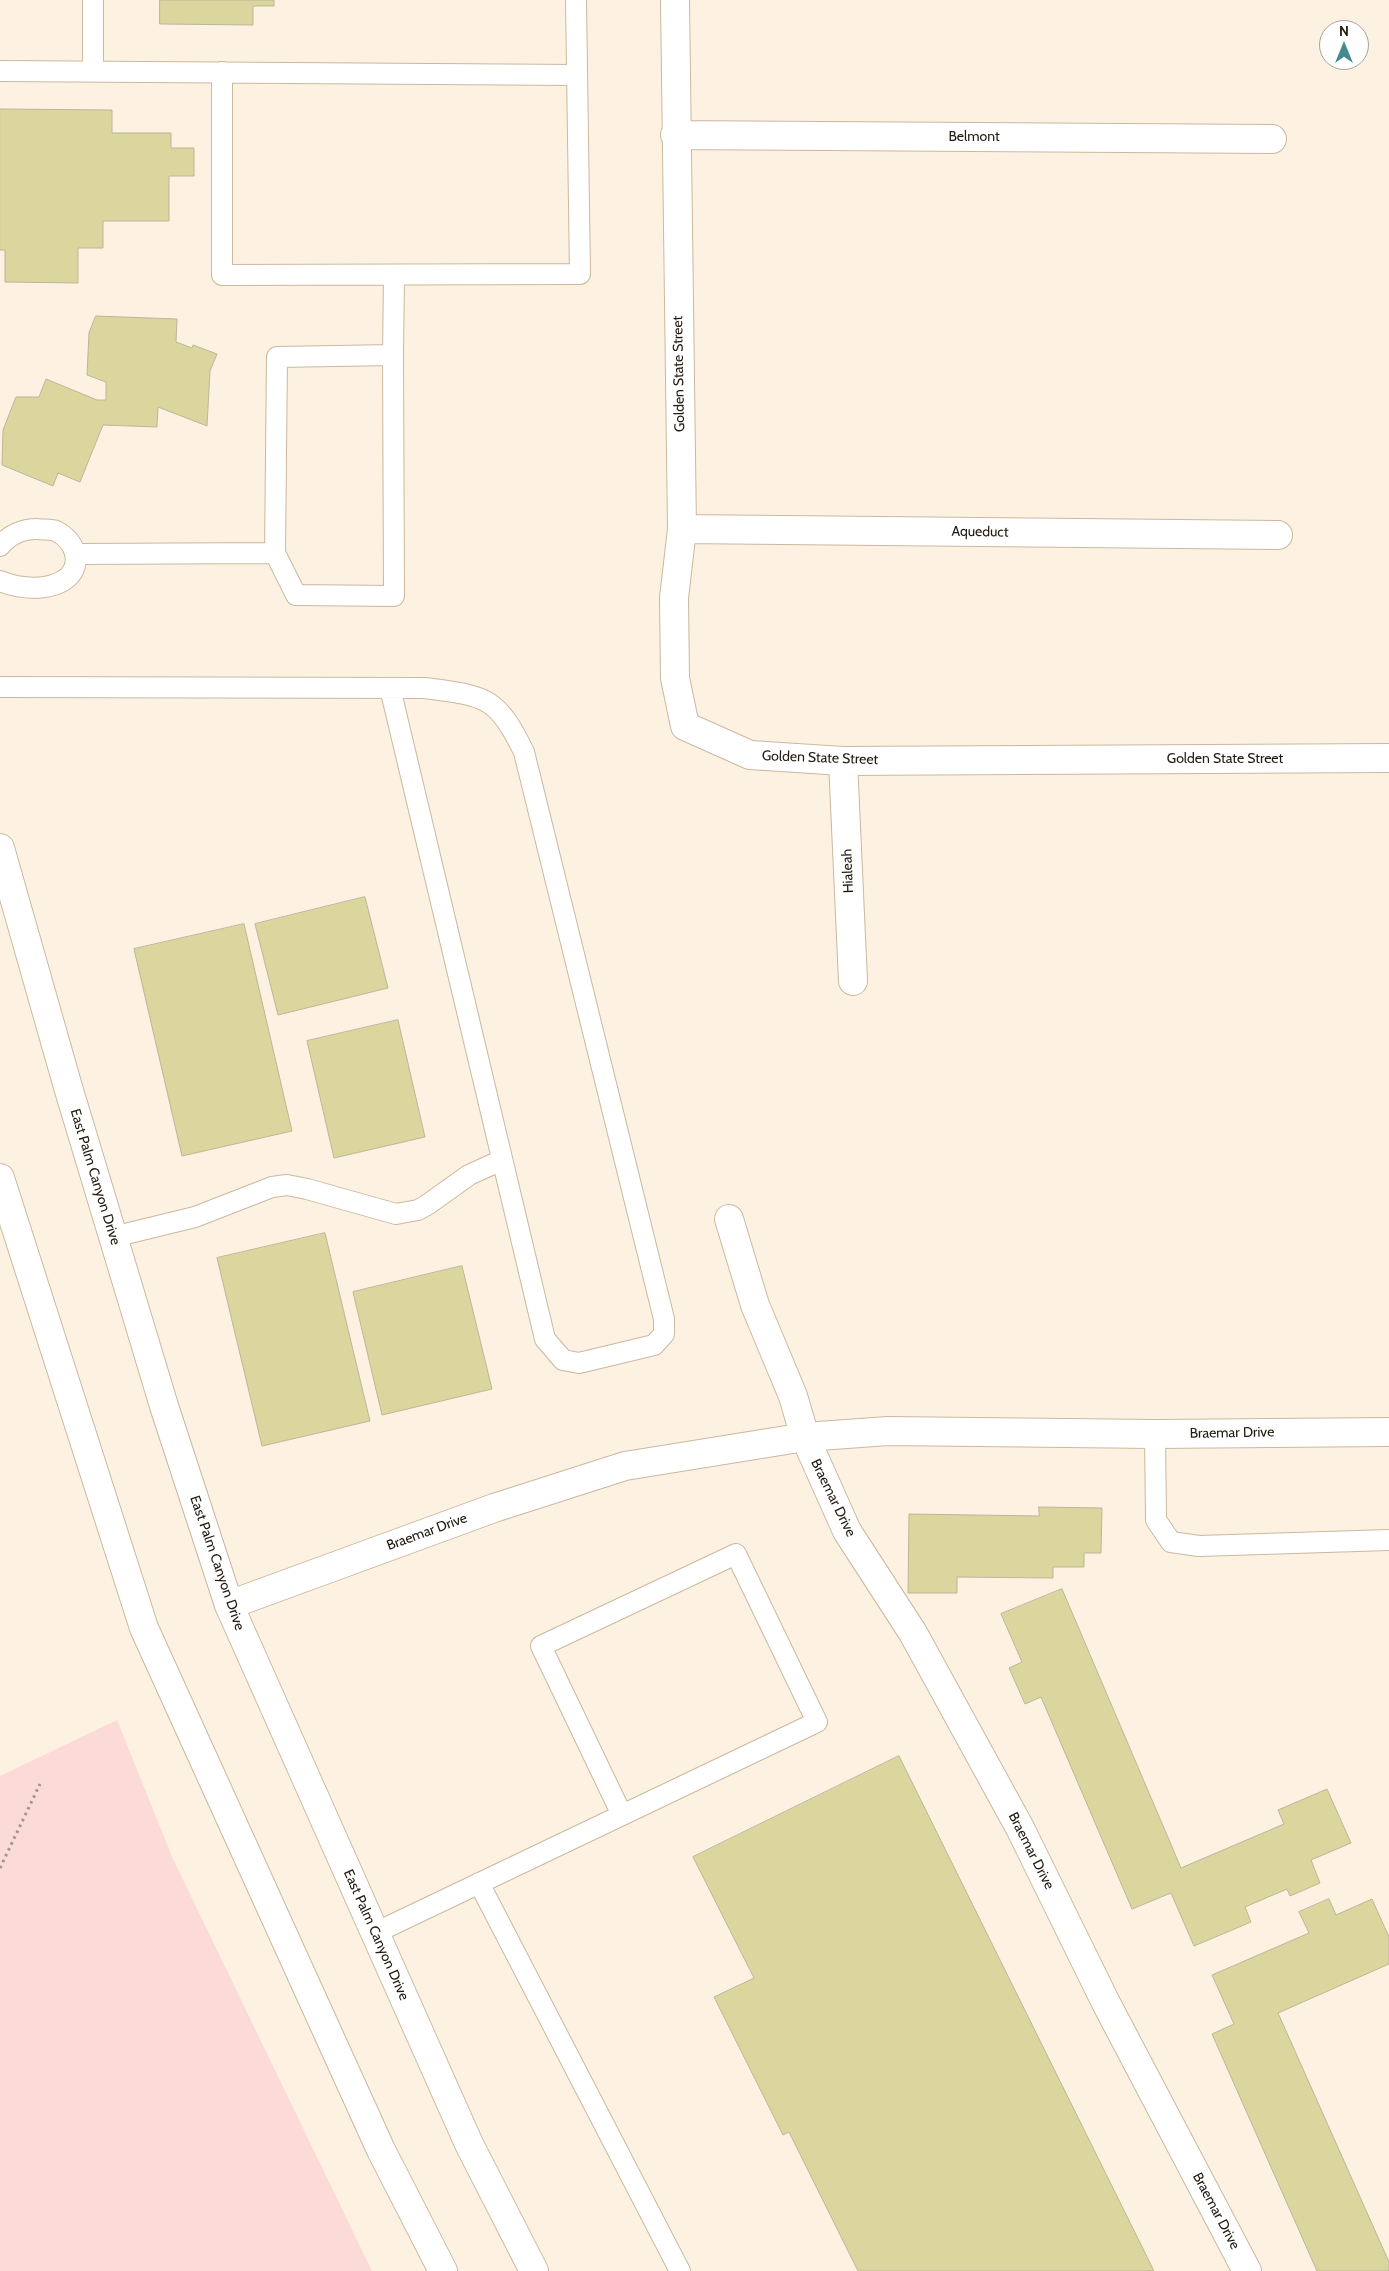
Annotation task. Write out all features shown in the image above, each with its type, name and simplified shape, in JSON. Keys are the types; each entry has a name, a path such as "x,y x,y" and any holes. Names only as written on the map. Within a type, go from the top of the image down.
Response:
{"street":[{"name":"Golden State Street","path":"675,0 675,135 682,529 674,598 675,678 685,726 750,755 843,761 1389,758"},
{"name":"Belmont","path":"675,135 1272,139"},
{"name":"Aqueduct","path":"682,529 1278,535"},
{"name":"Hialeah","path":"843,761 853,980"},
{"name":"East Palm Canyon Drive","path":"0,848 164,1406 229,1605 469,2144 534,2271"},
{"path":"0,1178 144,1628 381,2150 443,2271"},
{"name":"Braemar Drive","path":"729,1219 755,1305 793,1396 804,1437 847,1531 913,1632 1020,1828 1106,2003 1247,2271"},
{"name":"Braemar Drive","path":"229,1605 494,1508 625,1466 804,1437 888,1431 1155,1434 1389,1432"}],"lane":[{"path":"93,0 93,71"},
{"path":"222,72 222,275 580,274 576,0"},
{"path":"0,71 577,75"},
{"path":"393,355 277,358 275,553 296,596 394,596 394,275"},
{"path":"0,546 8,536 32,529 55,530 70,540 76,554 75,566 66,578 47,586 28,588 0,581"},
{"path":"76,554 275,553"},
{"path":"0,687 425,688 473,694 488,701 510,723 524,752 664,1319 664,1334 654,1345 579,1363 563,1360 552,1350 545,1339 390,688"},
{"path":"113,1237 195,1217 272,1187 287,1185 396,1214 427,1205 462,1179 502,1160"},
{"path":"1155,1434 1156,1520 1171,1542 1199,1546 1389,1540"},
{"path":"375,1933 817,1722 736,1554 541,1646 622,1814"},
{"path":"479,1883 680,2271"}],"path":[{"path":"0,1868 40,1784"}],"shaded area":[{"path":"117,1720 173,1859 372,2271 0,2271 0,1776"}],"building":[{"path":"160,0 274,0 274,6 253,6 253,25 160,24"},
{"path":"0,109 112,110 112,133 171,133 171,148 194,148 194,176 169,176 169,221 103,221 103,248 78,248 78,283 5,282 5,250 0,250"},
{"path":"96,316 177,319 176,342 192,348 193,345 217,354 210,371 207,426 158,407 157,427 103,425 80,482 58,473 53,486 2,465 3,430 16,397 39,397 46,379 97,400 106,400 106,382 87,375 89,333"},
{"path":"365,897 388,988 278,1015 255,924"},
{"path":"244,924 292,1131 182,1156 134,949"},
{"path":"398,1020 425,1137 334,1158 307,1041"},
{"path":"325,1233 370,1421 262,1446 217,1258"},
{"path":"462,1266 492,1389 382,1415 353,1292"},
{"path":"1039,1507 1102,1508 1101,1553 1084,1553 1084,1567 1053,1567 1053,1578 957,1577 957,1593 908,1593 909,1514 1039,1516"},
{"path":"1062,1589 1181,1868 1284,1824 1278,1810 1327,1789 1351,1843 1311,1860 1320,1883 1290,1896 1287,1889 1245,1907 1251,1922 1194,1946 1171,1893 1132,1909 1041,1697 1025,1704 1009,1668 1022,1662 1001,1614"},
{"path":"899,1756 1154,2271 858,2271 789,2132 783,2135 714,1997 754,1978 693,1857"},
{"path":"1329,1899 1336,1915 1372,1899 1389,1937 1389,1964 1278,2013 1389,2262 1389,2271 1317,2271 1212,2034 1234,2024 1212,1975 1309,1933 1299,1912"}]}
